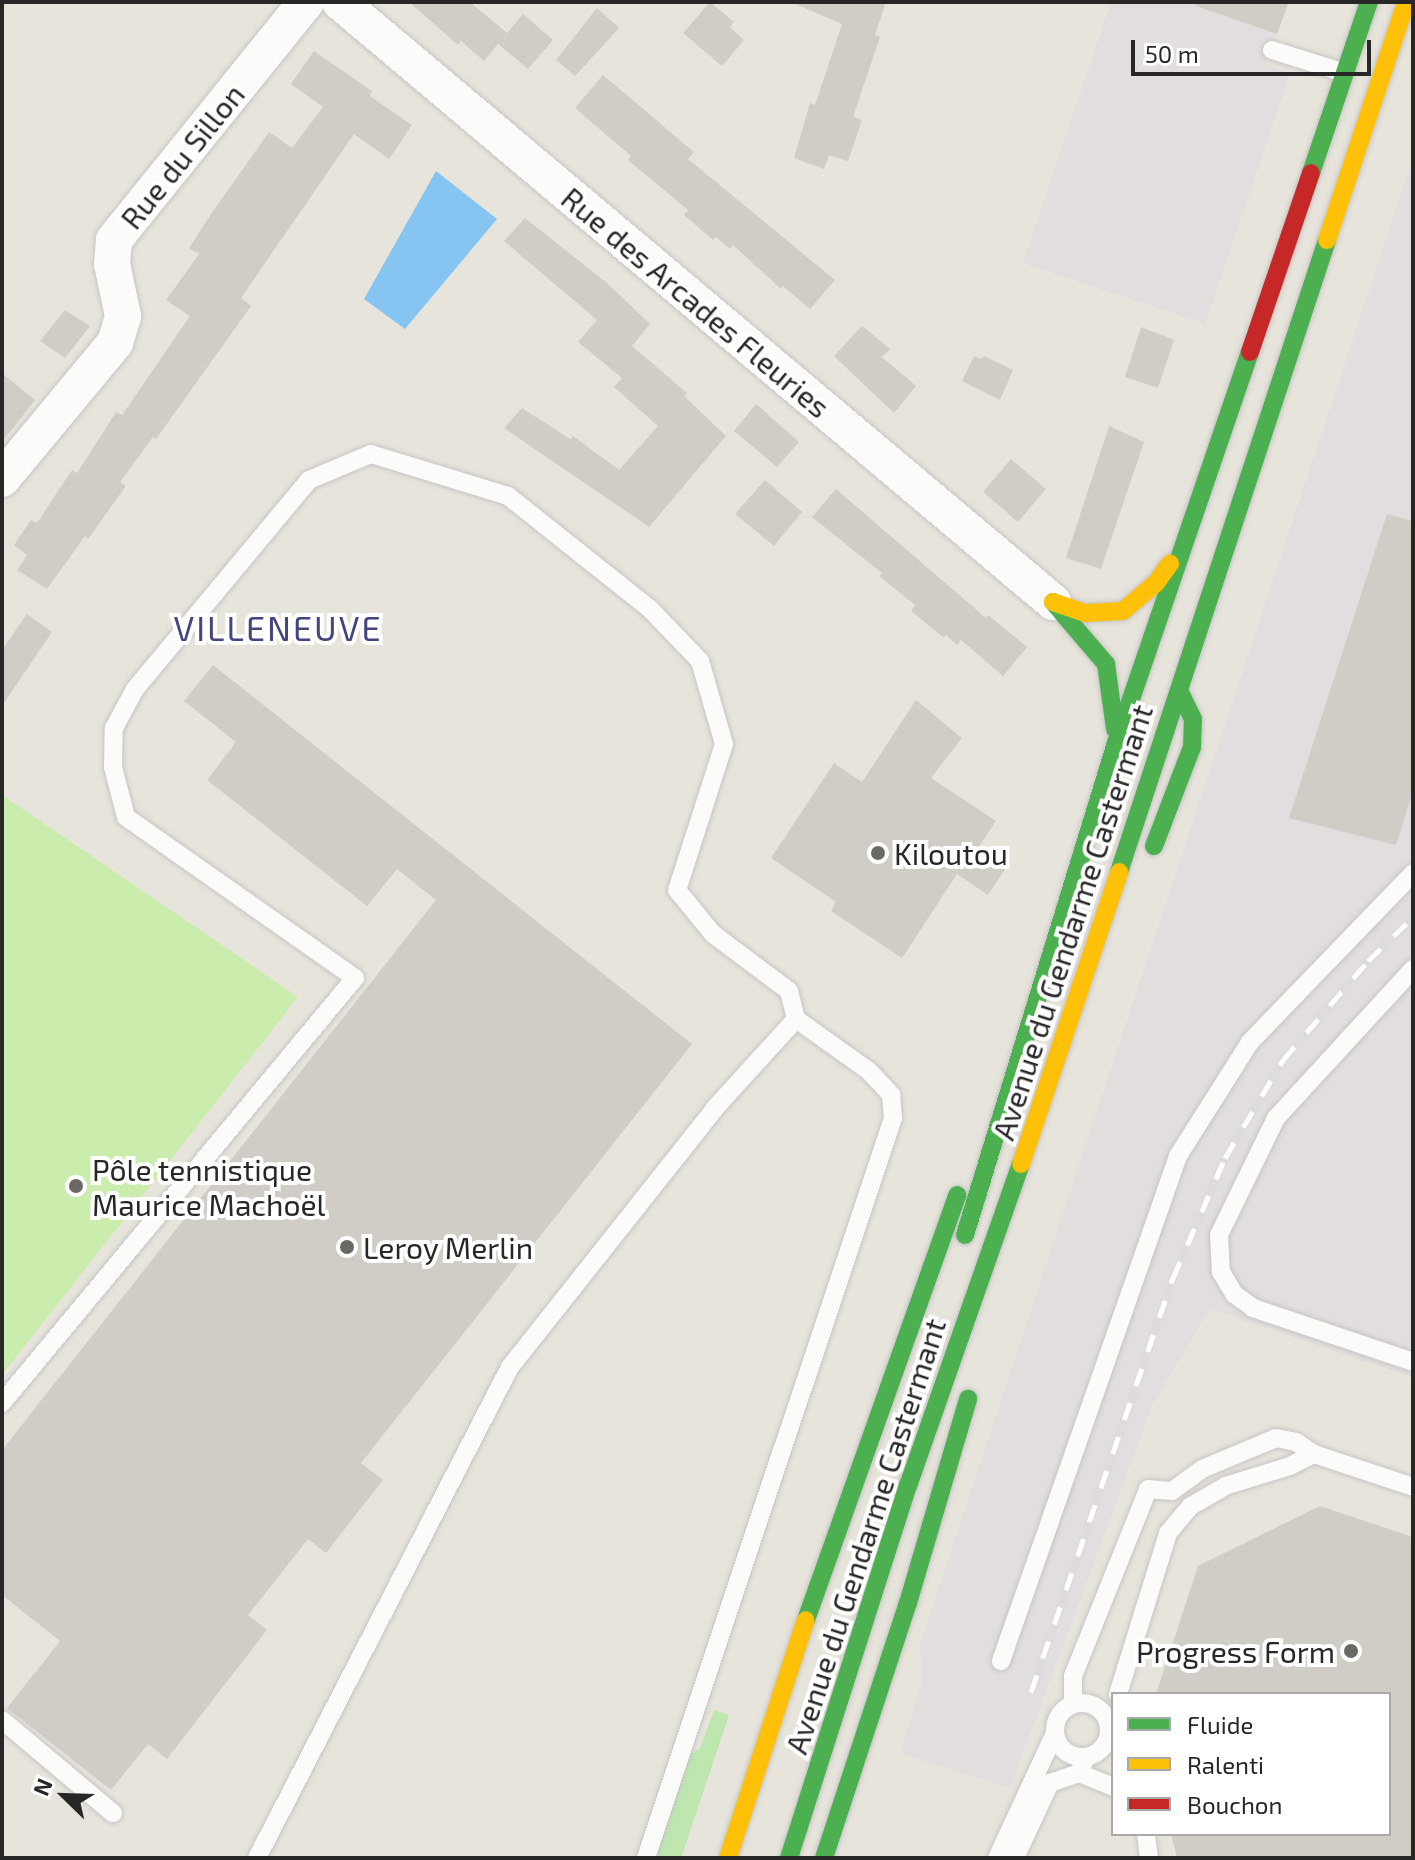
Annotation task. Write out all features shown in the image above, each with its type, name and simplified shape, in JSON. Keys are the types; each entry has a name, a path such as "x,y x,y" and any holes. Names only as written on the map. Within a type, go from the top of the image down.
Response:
{"main road":[{"name":"Avenue du Gendarme Castermant","path":"960,1253 1143,659 1369,2"},
{"name":"Avenue du Gendarme Castermant","path":"789,1858 908,1486 1058,1058 1406,2"},
{"path":"1053,602 1085,613 1123,611 1156,583 1181,549"},
{"path":"1053,602 1162,671 1179,689 1193,719 1192,747 1146,864"},
{"path":"728,1858 833,1538 866,1456 1116,743 1113,696 1106,664 1053,602"},
{"path":"1058,1058 1129,905"},
{"path":"993,1303 1045,1094"},
{"path":"824,1858 908,1603 974,1378"}],"street":[{"name":"Rue du Sillon","path":"2,479 115,343 123,316 112,264 114,240 306,2"},
{"name":"Rue des Arcades Fleuries","path":"348,5 1053,602"}],"lane":[{"path":"1272,50 1345,73"},
{"path":"2,1403 355,978 126,817 113,767 114,728 135,689 309,480 371,454 508,496 650,609 700,661 724,744 677,890 713,934 789,991 796,1019 869,1071 891,1095 893,1118 646,1858"},
{"path":"1001,1661 1178,1156 1250,1042 1413,873"},
{"path":"1413,969 1276,1118 1219,1235 1221,1272 1234,1294 1253,1308 1413,1362"},
{"path":"257,1858 510,1367 715,1108 796,1019"},
{"path":"1073,1704 1073,1676 1148,1489 1172,1491 1202,1469 1276,1438 1296,1442 1314,1454 1413,1487"},
{"path":"1119,1692 1168,1533 1191,1506 1225,1486 1290,1466 1314,1454"},
{"path":"997,1858 1055,1733 1059,1716 1073,1704 1091,1704 1109,1709 1110,1733 1107,1742 1082,1765 1050,1783 1015,1858"},
{"path":"2,1720 113,1813"},
{"path":"1055,1733 1069,1754 1111,1786"},
{"path":"1146,1836 1149,1858"}],"shaded area":[{"path":"1111,2 1243,2 1237,20 1277,34 1266,64 1290,74 1205,324 1023,263"},
{"path":"1413,158 1413,1377 1210,1309 1153,1403 1010,1788 900,1753 922,1683 920,1645"}],"green space":[{"name":"Pôle tennistique Maurice Machoël","path":"2,795 298,997 2,1375"},
{"path":"714,1710 729,1715 681,1858 656,1858 686,1757 700,1748"}],"water":[{"path":"436,171 497,219 405,329 364,299"}],"building":[{"path":"409,2 470,2 507,33 484,61 461,41 458,45"},
{"path":"710,2 734,22 730,27 744,40 722,66 683,33"},
{"path":"791,2 886,2 875,35 880,37 853,117 862,120 848,161 829,155 824,169 794,158 810,103 815,105 842,24"},
{"path":"1197,2 1289,2 1277,34 1196,6"},
{"path":"597,8 619,28 575,76 556,60"},
{"path":"523,14 553,40 528,69 498,44"},
{"path":"314,51 372,91 370,96 412,125 389,159 354,134 241,298 251,306 156,439 153,437 120,482 126,486 88,539 85,536 47,589 17,570 27,555 14,545 31,520 37,523 72,470 77,473 116,412 122,415 190,316 166,300 199,254 189,248 211,214 269,132 292,148 323,107 291,84"},
{"path":"603,75 694,152 688,159 835,280 810,309 783,286 781,289 733,245 730,249 716,237 713,240 684,215 688,210 628,160 631,156 575,108"},
{"path":"525,218 607,283 650,324 632,346 687,393 684,396 726,436 649,527 504,428 522,408 570,439 573,436 619,470 658,426 614,387 622,378 578,342 597,320 504,241"},
{"path":"65,310 90,326 65,358 40,341"},
{"path":"862,326 890,349 882,357 916,386 894,413 834,356"},
{"path":"1141,327 1174,340 1158,388 1125,377"},
{"path":"974,356 981,359 984,356 1013,370 1000,400 962,381"},
{"path":"2,373 35,400 2,442"},
{"path":"756,404 799,442 777,467 734,431"},
{"path":"1109,426 1144,442 1101,569 1066,558"},
{"path":"1011,459 1046,489 1018,522 983,492"},
{"path":"765,480 802,512 774,546 735,514"},
{"path":"836,489 986,618 988,615 1027,647 1003,676 961,640 957,645 946,635 944,638 911,611 915,605 879,576 882,573 812,517"},
{"path":"1387,514 1413,521 1413,791 1396,845 1289,818"},
{"path":"27,614 52,632 2,706 2,650"},
{"name":"Leroy Merlin","path":"213,665 692,1044 361,1463 383,1480 326,1553 308,1539 248,1615 267,1630 167,1759 148,1744 111,1790 7,1708 60,1641 2,1595 2,1450 436,900 397,869 367,906 207,780 236,742 184,701"},
{"name":"Kiloutou","path":"916,700 962,738 931,778 996,821 977,849 1006,868 988,895 957,874 902,958 831,911 836,902 771,858 834,763 862,782"},
{"path":"1320,1506 1413,1537 1413,1858 1177,1858 1172,1836 1391,1836 1391,1692 1157,1692 1198,1566"}],"railway":[{"path":"1031,1692 1173,1278 1225,1158 1283,1060 1368,961 1413,917"}],"traffic: fast":[{"path":"1311,173 1369,2"},
{"path":"1119,872 1327,240"},
{"path":"965,1235 1116,743 1250,352"},
{"path":"1053,602 1106,664 1115,729"},
{"path":"1154,846 1192,747 1193,719 1179,690"},
{"path":"789,1858 908,1486 1021,1164"},
{"path":"806,1620 957,1195"},
{"path":"824,1858 908,1603 968,1399"}],"traffic: slow":[{"path":"1327,240 1406,2"},
{"path":"1053,602 1085,613 1123,611 1156,583 1170,564"},
{"path":"1021,1164 1119,872"},
{"path":"728,1858 806,1620"}],"traffic: jam":[{"path":"1250,352 1311,173"}],"place":[{"name":"Kiloutou","path":"878,853"},
{"name":"Pôle tennistique Maurice Machoël","path":"76,1186"},
{"name":"Leroy Merlin","path":"347,1247"},
{"name":"Progress Form","path":"1351,1651"}],"district":[{"name":"VILLENEUVE","path":"278,628"}]}
